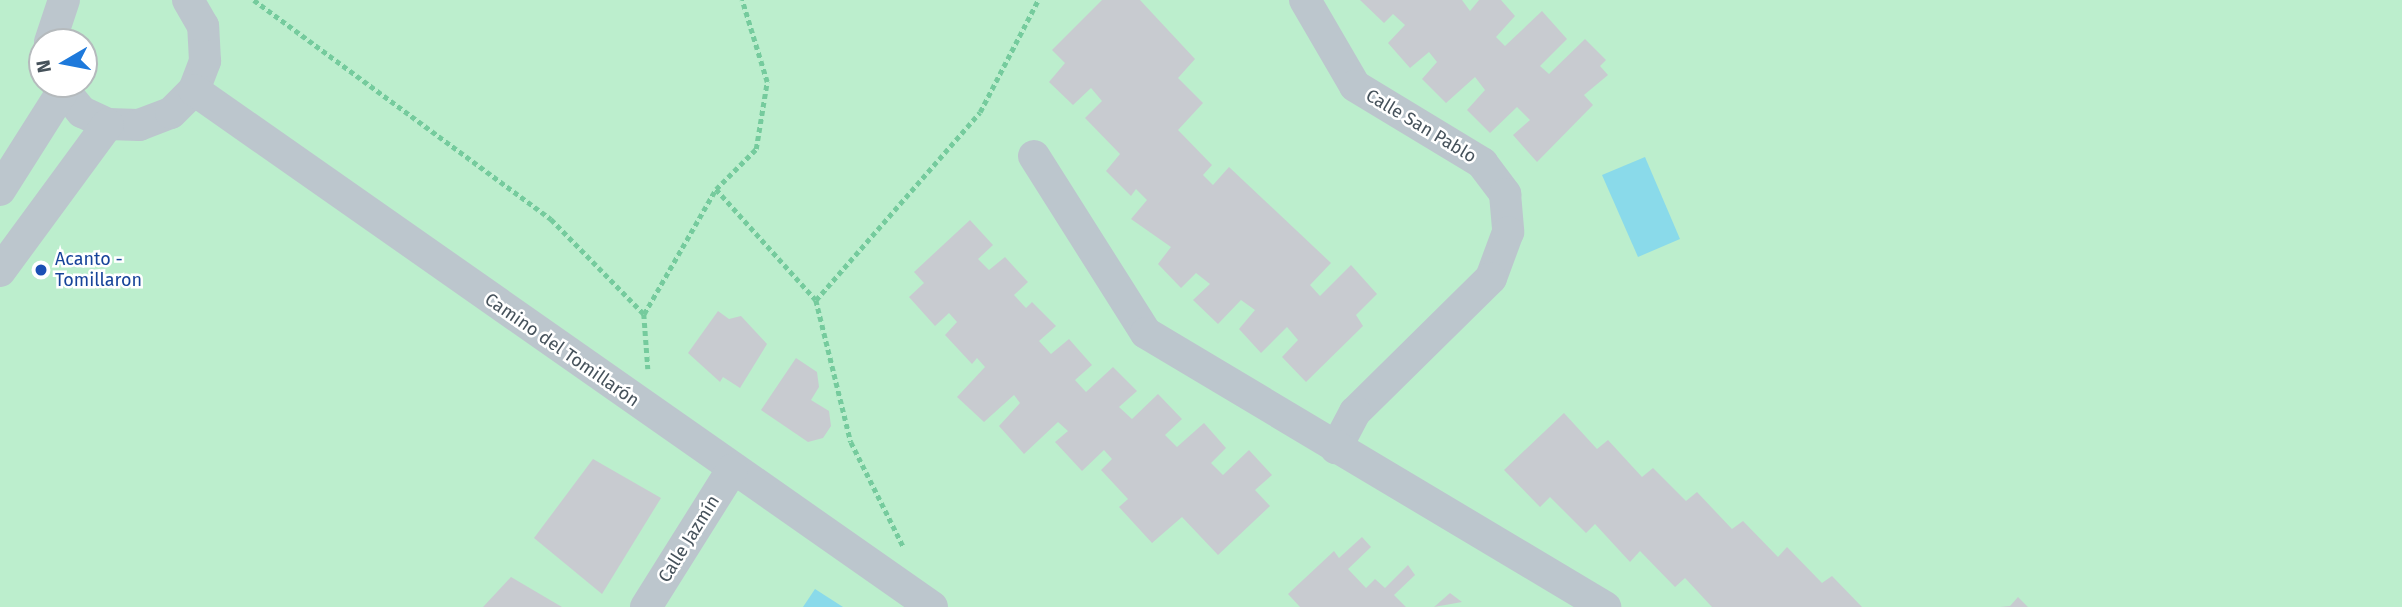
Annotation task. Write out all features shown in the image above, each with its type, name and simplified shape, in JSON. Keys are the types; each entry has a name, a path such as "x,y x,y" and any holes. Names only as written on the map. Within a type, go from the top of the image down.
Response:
{"street":[{"path":"55,28 64,0"},
{"path":"70,98 82,112 108,124 139,125 160,117 194,90 205,61 203,26 188,0"},
{"name":"Calle San Pablo","path":"1306,0 1355,86 1482,163 1505,194 1508,232 1491,278 1355,412 1336,448"},
{"name":"Camino del Tomillarón","path":"194,90 732,470 932,607"},
{"path":"0,190 55,98"},
{"path":"0,271 108,124"},
{"path":"1034,156 1146,333 1605,607"},
{"name":"Calle Jazmín","path":"646,607 732,470"}],"path":[{"path":"254,0 551,219 644,314"},
{"path":"651,413 644,314 716,189 756,149 767,82 742,0"},
{"path":"816,300 980,112 1038,0"},
{"path":"716,189 816,300 851,442 910,560"}],"green space":[{"path":"0,0 2402,0 2402,607 0,607"}],"water":[{"path":"1645,157 1680,239 1638,257 1602,175"},
{"path":"815,589 843,607 803,607"}],"building":[{"path":"1102,0 1140,0 1195,59 1178,78 1203,103 1178,130 1212,165 1203,175 1213,185 1229,167 1331,263 1310,285 1320,296 1351,265 1377,294 1356,315 1363,326 1306,382 1282,357 1298,340 1287,327 1261,353 1239,329 1255,310 1241,300 1218,324 1193,300 1210,284 1196,273 1181,288 1158,264 1171,247 1131,219 1147,200 1136,189 1131,196 1106,171 1120,154 1085,118 1102,101 1091,88 1073,105 1049,82 1065,63 1052,50"},
{"path":"1360,0 1462,0 1470,11 1479,0 1501,0 1515,16 1496,37 1505,46 1542,11 1567,39 1540,66 1549,74 1585,39 1606,60 1600,66 1608,75 1584,95 1593,105 1537,162 1513,135 1530,120 1517,107 1490,133 1467,110 1485,90 1475,77 1446,103 1422,79 1437,62 1429,52 1410,68 1388,43 1405,25 1393,14 1384,23"},
{"path":"970,220 993,245 978,259 989,270 1005,257 1028,282 1014,295 1026,308 1032,302 1056,326 1039,341 1051,354 1069,339 1092,365 1075,380 1086,392 1113,367 1137,391 1119,407 1132,419 1158,394 1182,419 1165,435 1177,447 1204,423 1226,448 1211,463 1223,475 1249,450 1272,475 1255,490 1270,506 1218,555 1182,517 1152,543 1119,507 1128,499 1101,470 1112,459 1104,450 1082,471 1055,442 1068,431 1058,422 1024,454 999,426 1020,403 1014,395 984,422 957,397 985,367 977,358 972,364 945,335 957,322 949,313 935,326 909,297 924,283 914,272"},
{"path":"718,311 729,319 741,316 767,344 740,388 723,377 720,382 688,353"},
{"path":"796,358 817,372 819,387 811,400 829,411 831,426 823,438 808,442 761,410"},
{"path":"1564,413 1597,449 1608,440 1642,477 1653,468 1686,501 1697,492 1732,529 1743,521 1778,557 1787,547 1822,583 1832,576 1862,607 1712,607 1685,578 1675,587 1640,551 1630,562 1595,524 1586,533 1550,497 1540,507 1504,470"},
{"path":"593,459 661,498 602,594 534,538"},
{"path":"1362,537 1371,547 1348,569 1366,588 1375,579 1385,588 1408,565 1415,575 1394,595 1406,607 1300,607 1288,594 1334,551 1339,558"},
{"path":"511,577 562,607 483,607"},
{"path":"1450,593 1462,602 1434,607"},
{"path":"2018,597 2028,607 2000,607 2010,606"}],"place":[{"name":"Acanto - Tomillaron","path":"41,270"}]}
